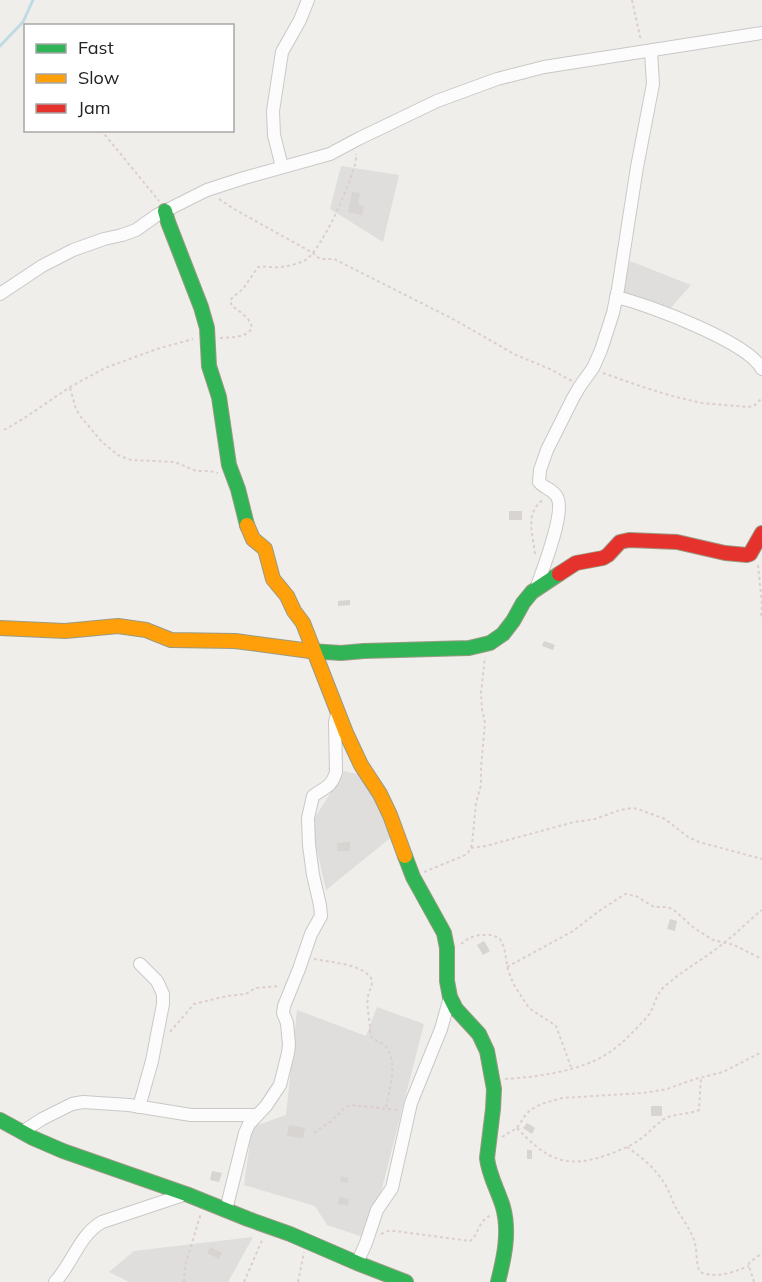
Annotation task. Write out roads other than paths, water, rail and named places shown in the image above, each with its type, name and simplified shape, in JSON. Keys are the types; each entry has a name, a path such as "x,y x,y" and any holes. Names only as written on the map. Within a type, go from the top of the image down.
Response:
{"street":[{"path":"282,167 274,135 273,111 282,52 308,0"},
{"path":"0,294 62,255 136,230 165,211 207,190 330,154 437,101 497,79 544,68 762,33"},
{"path":"536,589 558,521 559,503 557,495 538,482 540,470 547,450 579,386 593,368 609,327 651,96 652,84 647,52"},
{"path":"165,211 207,328 209,366 219,397 228,465 238,489 249,532 253,539 265,549 273,579 287,596 303,623 337,712 361,765 380,794 413,877 444,933 450,997 458,1013 473,1026 484,1042 493,1080 488,1166 491,1180 504,1209 506,1227 505,1247 498,1282"},
{"path":"616,297 647,306 705,330 752,357 762,369"},
{"path":"0,628 65,631 118,626 146,630 171,640 235,641 315,652 469,648 490,643 503,634 523,603 536,589 582,561 603,558 620,542 677,542 725,553 747,555 750,554 762,533"},
{"path":"226,1210 245,1133 249,1124 266,1106 280,1085 288,1053 288,1032 283,1013 302,957 321,913 310,856 308,818 313,796 329,786 336,772 337,712"},
{"path":"139,1107 156,1043 162,1014 163,993 158,981 140,964"},
{"path":"357,1263 377,1210 392,1188 411,1103 441,1029 450,997"},
{"path":"22,1132 72,1104 83,1102 191,1115 256,1115"},
{"path":"0,1120 63,1151 186,1194 406,1282"},
{"path":"55,1282 93,1227 186,1194"}],"waterway":[{"path":"0,46 23,22 33,0"}]}
